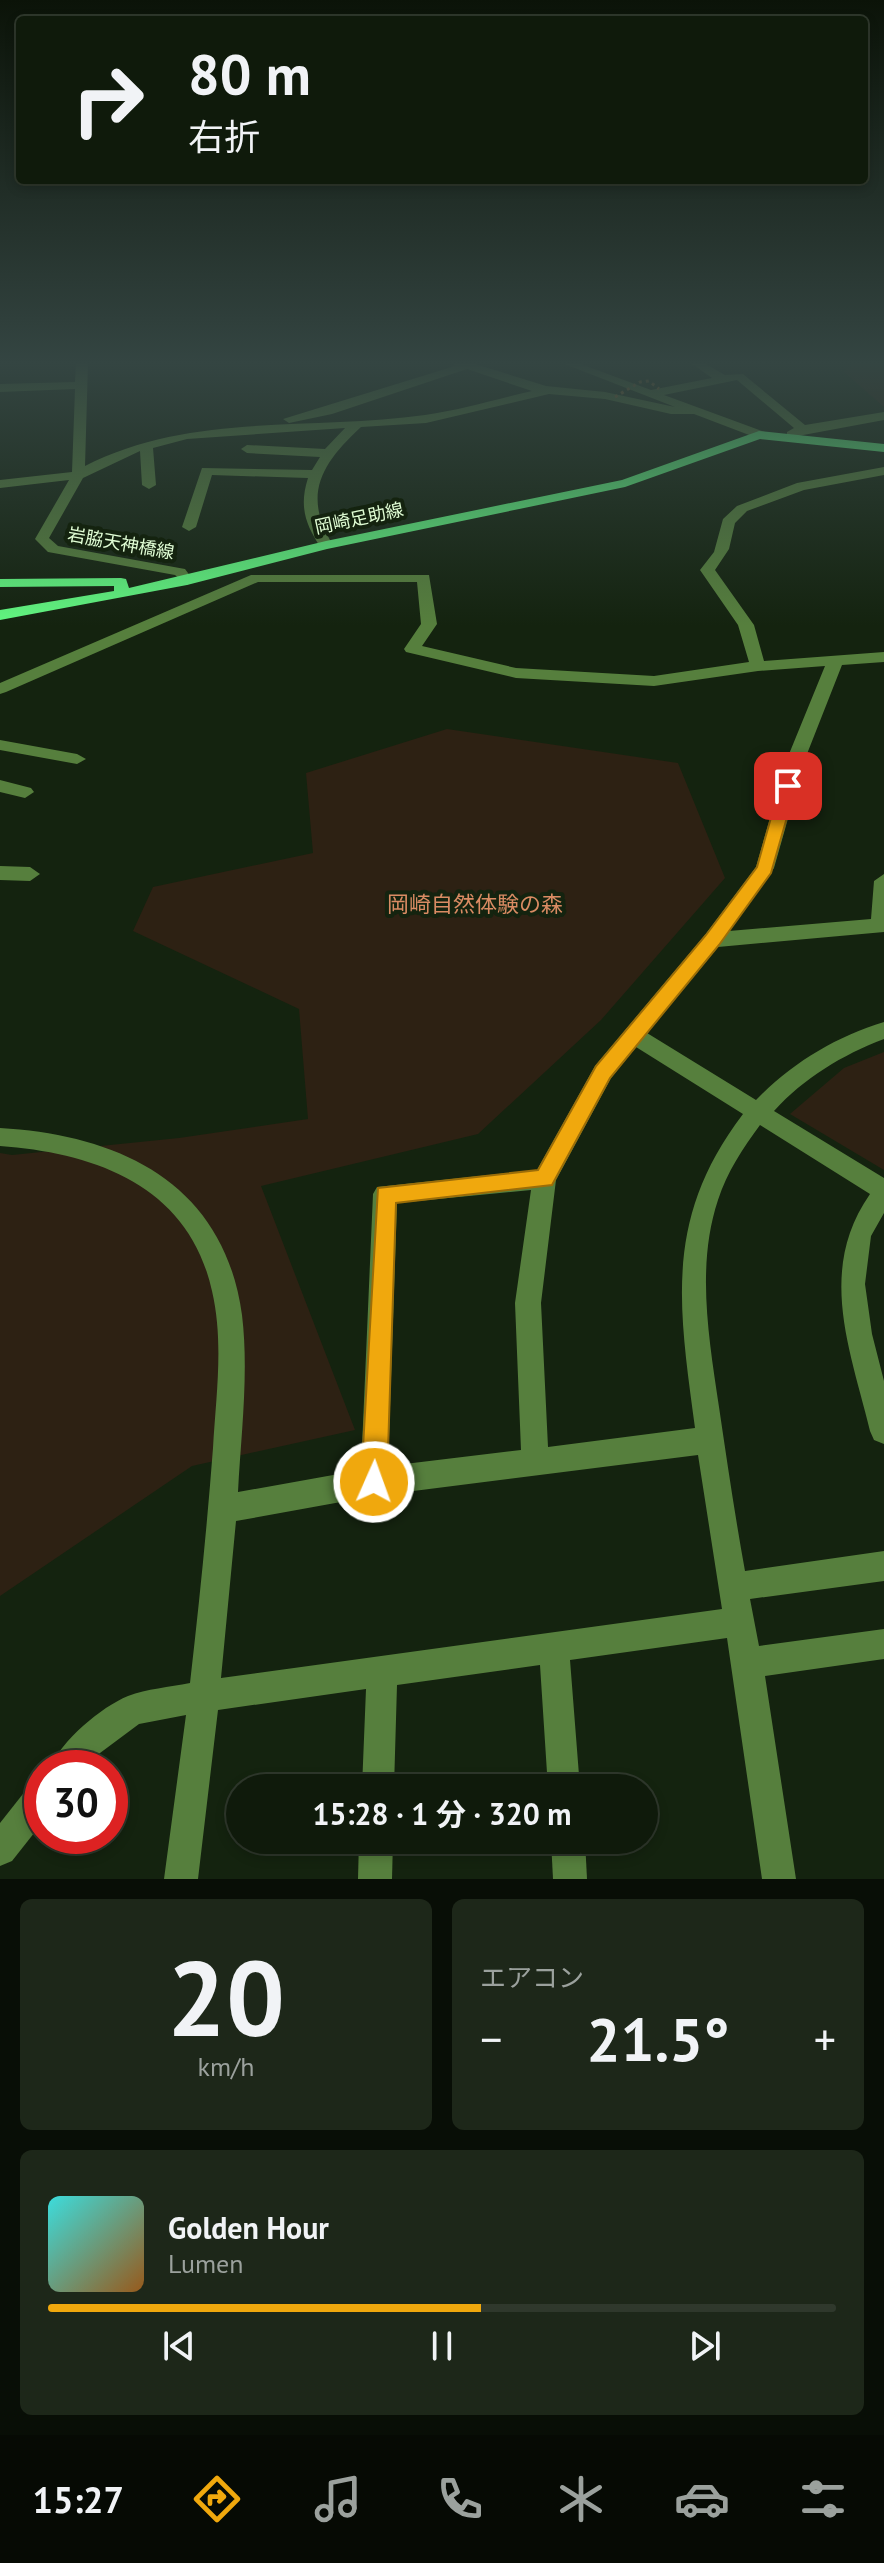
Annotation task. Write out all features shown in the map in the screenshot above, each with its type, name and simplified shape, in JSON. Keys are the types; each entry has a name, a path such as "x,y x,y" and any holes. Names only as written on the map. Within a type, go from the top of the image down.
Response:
{"main road":[{"name":"岡崎足助線","path":"0,615 256,571 326,545 625,483 717,451"},
{"path":"0,583 121,582 122,594"}],"street":[{"name":"岩脇天神橋線","path":"78,451 78,475 42,539 53,549 180,572 187,581"},
{"path":"0,484 78,475 125,451"},
{"path":"146,451 149,485"},
{"path":"280,451 325,453"},
{"path":"326,545 311,519 317,474 328,451"},
{"path":"189,527 207,471 317,474"},
{"path":"758,666 746,625 707,570 721,551 728,522 738,511 811,483 884,471"},
{"path":"0,689 256,571 424,578 429,624 412,649 516,673 654,681 758,666 884,657"},
{"path":"535,1464 528,1303 544,1179 586,1097 712,940 765,868 796,759 835,662"},
{"path":"0,745 77,759"},
{"path":"0,786 25,792"},
{"path":"0,873 30,874"},
{"path":"712,940 882,925 884,881"},
{"path":"779,1879 710,1440 695,1324 699,1228 721,1165 757,1109 826,1057 884,1030"},
{"path":"633,1035 757,1109 884,1191 859,1237 853,1282 855,1306 884,1431"},
{"path":"0,1137 65,1144 133,1167 162,1187 191,1216 209,1245 227,1291 231,1343 223,1509 181,1879"},
{"path":"374,1482 385,1194 544,1179"},
{"path":"223,1509 374,1482 710,1440"},
{"path":"733,1587 884,1566"},
{"path":"81,1750 132,1710 203,1696 738,1622"},
{"path":"747,1663 884,1644"},
{"path":"554,1648 563,1774"},
{"path":"378,1774 382,1673"},
{"path":"0,1849 24,1819"},
{"path":"375,1879 376,1854"},
{"path":"569,1854 570,1879"}],"green space":[{"name":"岡崎自然体験の森","path":"447,729 678,763 725,878 601,1020 478,1134 261,1186 355,1430 192,1466 0,1596 0,1153 12,1155 179,1138 308,1119 299,1009 133,931 153,887 313,853 306,773"},
{"path":"884,1052 884,1170 790,1114 844,1068"}],"route":[{"path":"374,1482 385,1194 544,1179 586,1097 603,1072 712,940 765,868 788,786"}]}
